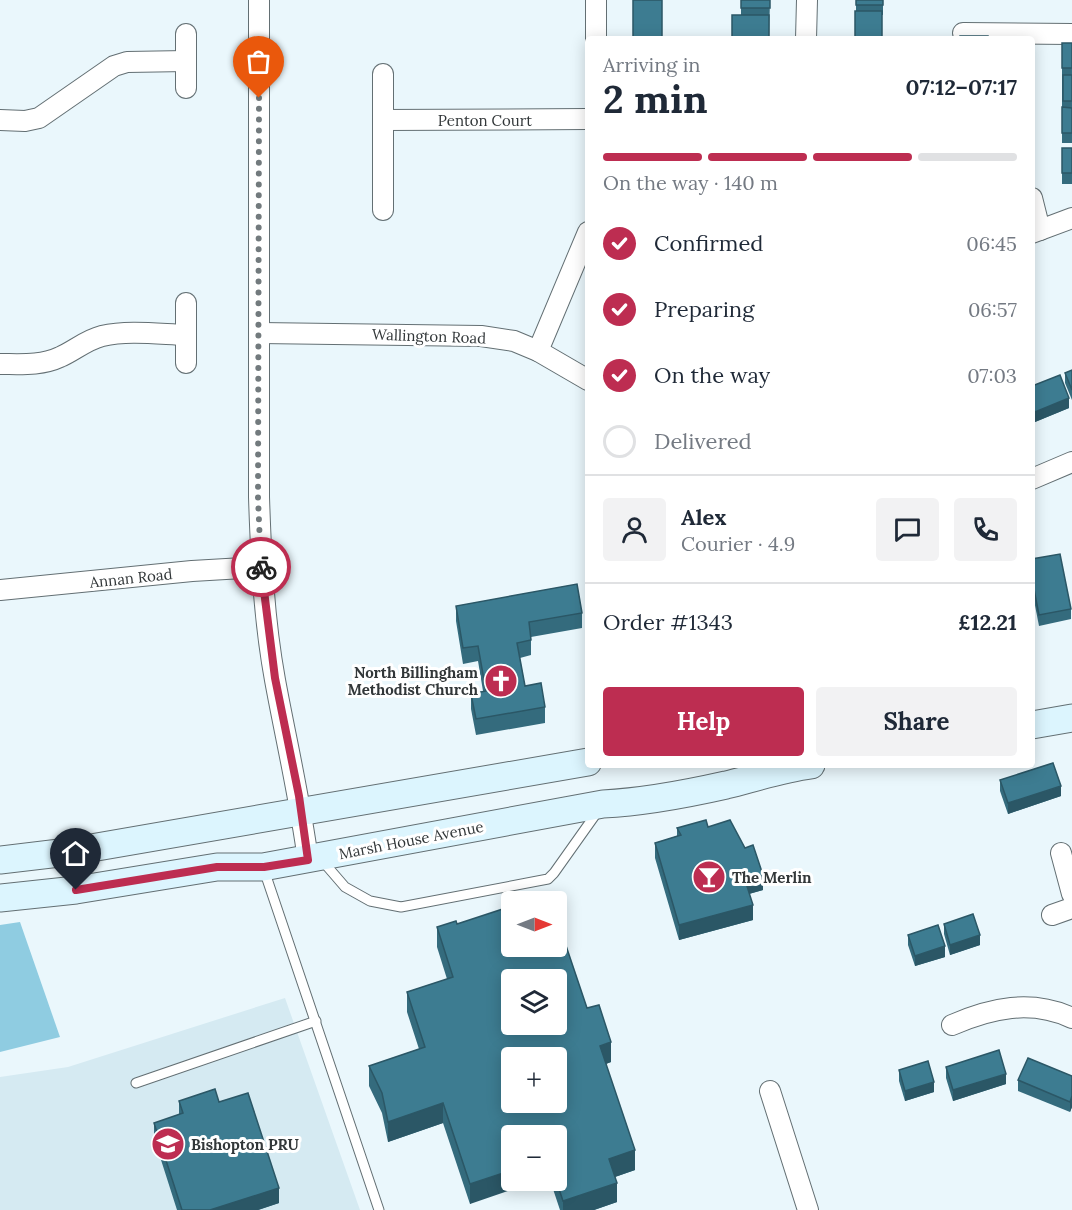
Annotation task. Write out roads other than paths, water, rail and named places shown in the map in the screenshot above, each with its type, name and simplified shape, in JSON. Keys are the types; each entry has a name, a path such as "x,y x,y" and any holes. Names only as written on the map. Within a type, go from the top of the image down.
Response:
{"street":[{"path":"259,0 258,498 261,567 275,678 302,812 316,858"},
{"path":"596,0 596,36"},
{"path":"806,36 807,0"},
{"path":"963,33 1027,36 1072,34"},
{"path":"186,34 186,88"},
{"path":"0,120 25,121 39,118 114,66 127,62 186,61"},
{"path":"383,74 383,210"},
{"name":"Penton Court","path":"383,120 585,119"},
{"path":"1036,231 1072,218"},
{"path":"538,351 585,239"},
{"path":"186,303 186,363"},
{"name":"Wallington Road","path":"260,333 481,336 514,340 585,378"},
{"path":"0,364 46,362 84,343 109,335 186,335"},
{"path":"1035,478 1072,462"},
{"name":"Annan Road","path":"0,590 192,571 261,567"},
{"path":"1035,724 1072,718"},
{"path":"0,860 80,850 585,763"},
{"name":"Marsh House Avenue","path":"771,768 784,769"},
{"name":"Marsh House Avenue","path":"0,898 76,890 217,867 264,867 603,804 650,799 724,785 791,768"},
{"path":"1061,853 1072,894"},
{"path":"1052,915 1072,908"},
{"path":"951,1025 979,1013 1016,1008 1043,1008 1072,1016"},
{"path":"770,1091 785,1114 808,1210"}],"lane":[{"path":"316,858 326,865 345,887 370,901 401,907 548,879 603,804"},
{"path":"264,867 379,1210"},
{"path":"136,1083 316,1021"}],"place":[{"name":"North Billingham Methodist Church","path":"501,681"},
{"name":"The Merlin","path":"709,877"},
{"name":"Bishopton PRU","path":"168,1144"}]}
